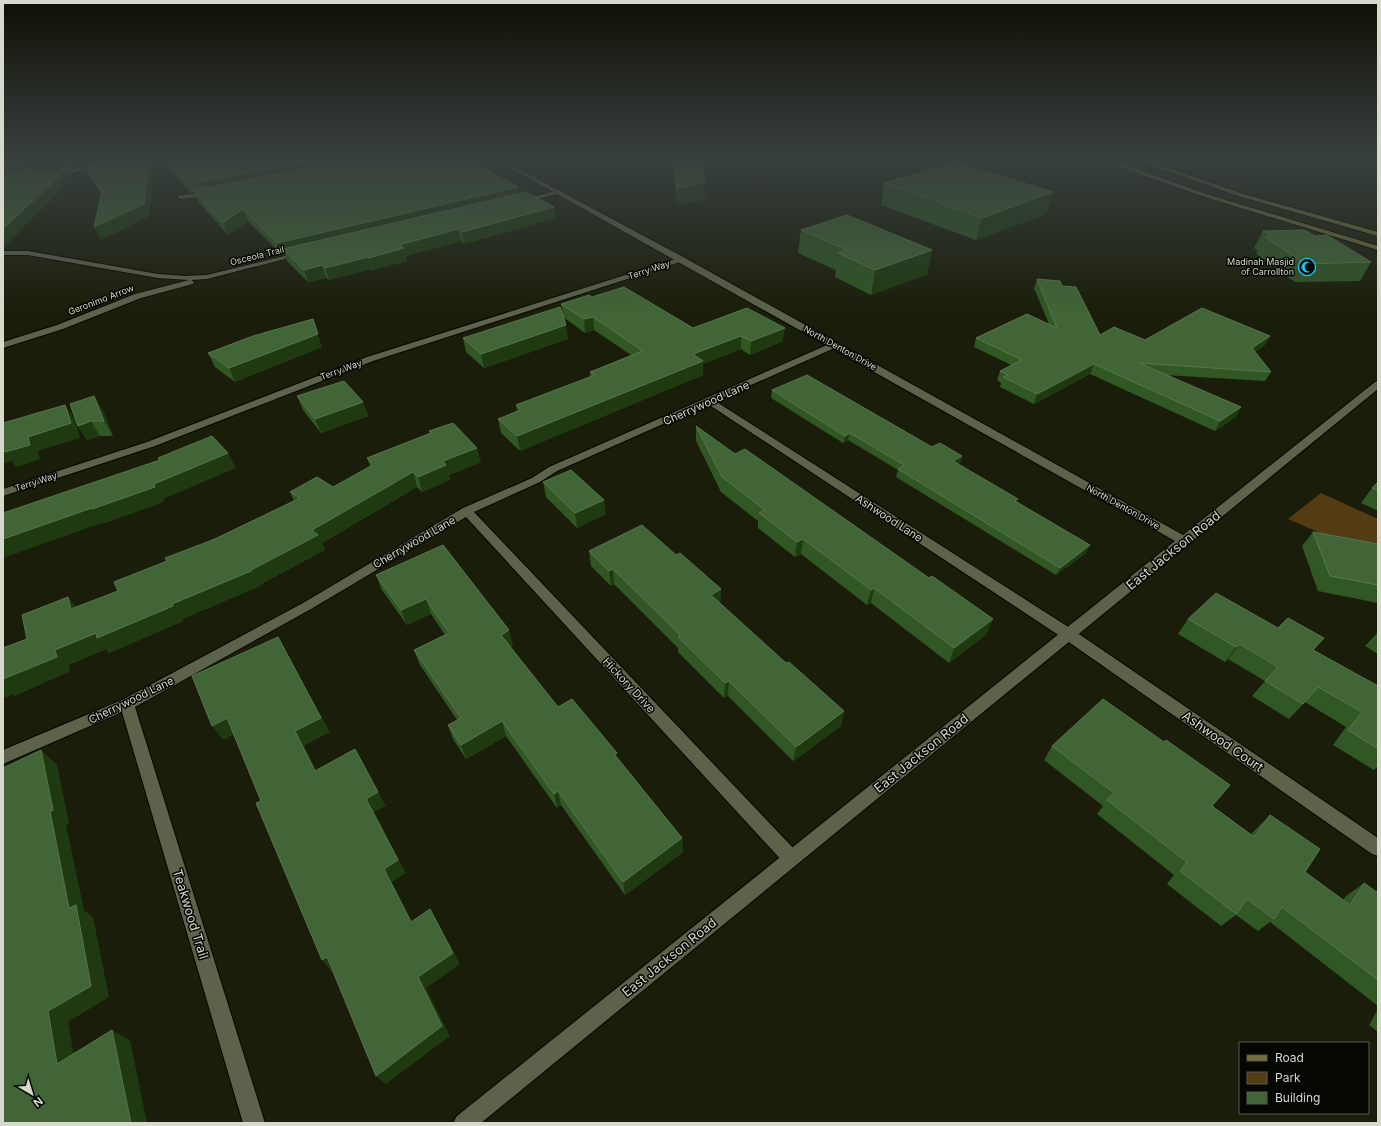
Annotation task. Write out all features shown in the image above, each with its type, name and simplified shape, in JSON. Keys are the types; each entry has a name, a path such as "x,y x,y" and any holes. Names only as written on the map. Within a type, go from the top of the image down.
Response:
{"main road":[{"path":"1250,211 1378,248"},
{"path":"1296,211 1378,234"}],"street":[{"name":"North Denton Drive","path":"592,211 1184,541"},
{"name":"Osceola Trail","path":"3,253 28,253 158,276 207,277 306,253"},
{"name":"Terry Way","path":"3,493 151,444 370,360 682,260"},
{"name":"Geronimo Arrow","path":"3,345 60,327 138,296 207,277"},
{"name":"Cherrywood Lane","path":"3,757 127,704 306,606 467,511 536,480 553,469 834,346"},
{"name":"East Jackson Road","path":"464,1123 1068,634 1376,387"},
{"name":"Ashwood Lane","path":"710,401 1068,634"},
{"name":"Hickory Drive","path":"467,511 791,858"},
{"name":"Ashwood Court","path":"1068,634 1378,848"},
{"name":"Teakwood Trail","path":"127,704 254,1123"}],"green space":[{"path":"1321,493 1378,519 1378,551 1359,550 1288,519"}],"building":[{"path":"3,211 23,211 3,229"},
{"path":"98,211 130,211 94,227"},
{"path":"212,211 241,211 223,223"},
{"path":"245,211 417,211 277,243"},
{"path":"447,211 541,211 462,232 458,229 399,245 404,248 325,268 322,265 304,270 283,249"},
{"path":"961,211 1002,211 982,218"},
{"path":"847,215 932,250 875,270 838,253 847,250 801,230"},
{"path":"1305,230 1315,236 1327,235 1371,262 1305,264 1265,237 1272,237 1263,231"},
{"path":"1037,279 1060,281 1062,286 1076,287 1100,335 1114,327 1145,340 1202,308 1270,336 1252,348 1271,372 1139,363 1241,407 1220,421 1094,364 1037,394 1003,377 1008,375 1000,371 1022,360 976,338 1027,314 1057,328"},
{"path":"624,287 693,328 747,308 785,328 751,341 741,336 693,354 703,361 517,436 498,419 521,410 516,405 595,375 590,372 643,351 593,317 584,319 561,304 589,295 592,297"},
{"path":"560,307 566,325 481,354 463,338"},
{"path":"313,319 318,334 229,368 208,353 253,336"},
{"path":"807,375 932,447 940,443 962,456 953,461 1018,499 1015,501 1090,545 1060,568 898,469 904,465 850,433 845,436 772,390"},
{"path":"344,381 363,402 315,419 297,396"},
{"path":"94,396 104,421 91,421 78,426 70,404"},
{"path":"65,405 71,423 28,437 30,445 5,452 3,446 3,423"},
{"path":"453,423 477,448 443,461 446,465 418,477 413,472 312,530 318,535 251,571 172,604 173,606 97,638 96,633 55,650 57,657 3,679 3,648 27,639 22,615 68,597 71,609 118,591 114,582 167,561 165,558 215,539 300,498 290,492 317,477 333,487 373,465 367,458 431,433 429,431"},
{"path":"696,426 735,454 745,449 929,578 932,576 993,619 954,648 874,588 871,590 803,539 797,542 759,513 765,510 722,477"},
{"path":"212,436 228,453 154,484 155,487 3,539 3,513 160,460 158,458"},
{"path":"571,470 604,500 575,513 543,482"},
{"path":"1378,482 1378,490 1372,488"},
{"path":"642,525 676,555 680,553 721,589 711,595 786,663 789,662 844,711 796,747 729,681 725,683 678,637 680,635 613,569 609,571 589,551"},
{"path":"1313,532 1378,544 1378,585 1330,576"},
{"path":"443,545 509,630 501,635 558,707 572,699 617,753 615,755 682,838 623,882 558,791 554,794 502,721 461,745 448,725 461,718 414,650 449,633 426,599 401,610 376,575"},
{"path":"1216,593 1278,628 1288,618 1324,638 1313,650 1378,686 1378,749 1348,730 1362,712 1318,687 1303,704 1265,681 1278,667 1240,644 1236,647 1188,619"},
{"path":"278,637 321,718 295,731 315,771 355,749 378,792 366,799 398,860 384,869 411,922 430,909 453,953 418,977 442,1026 376,1076 327,957 322,960 256,803 261,801 227,718 212,726 192,676"},
{"path":"1103,699 1164,742 1166,740 1230,785 1212,806 1254,837 1270,815 1320,849 1305,872 1350,905 1364,883 1378,893 1378,980 1282,907 1274,919 1247,899 1236,914 1180,871 1187,862 1107,800 1114,793 1052,746"},
{"path":"41,750 53,810 50,811 69,908 76,905 91,986 48,1011 57,1064 112,1030 131,1123 3,1123 3,768"}],"place":[{"name":"Madinah Masjid of Carrollton","path":"1307,267"}]}
